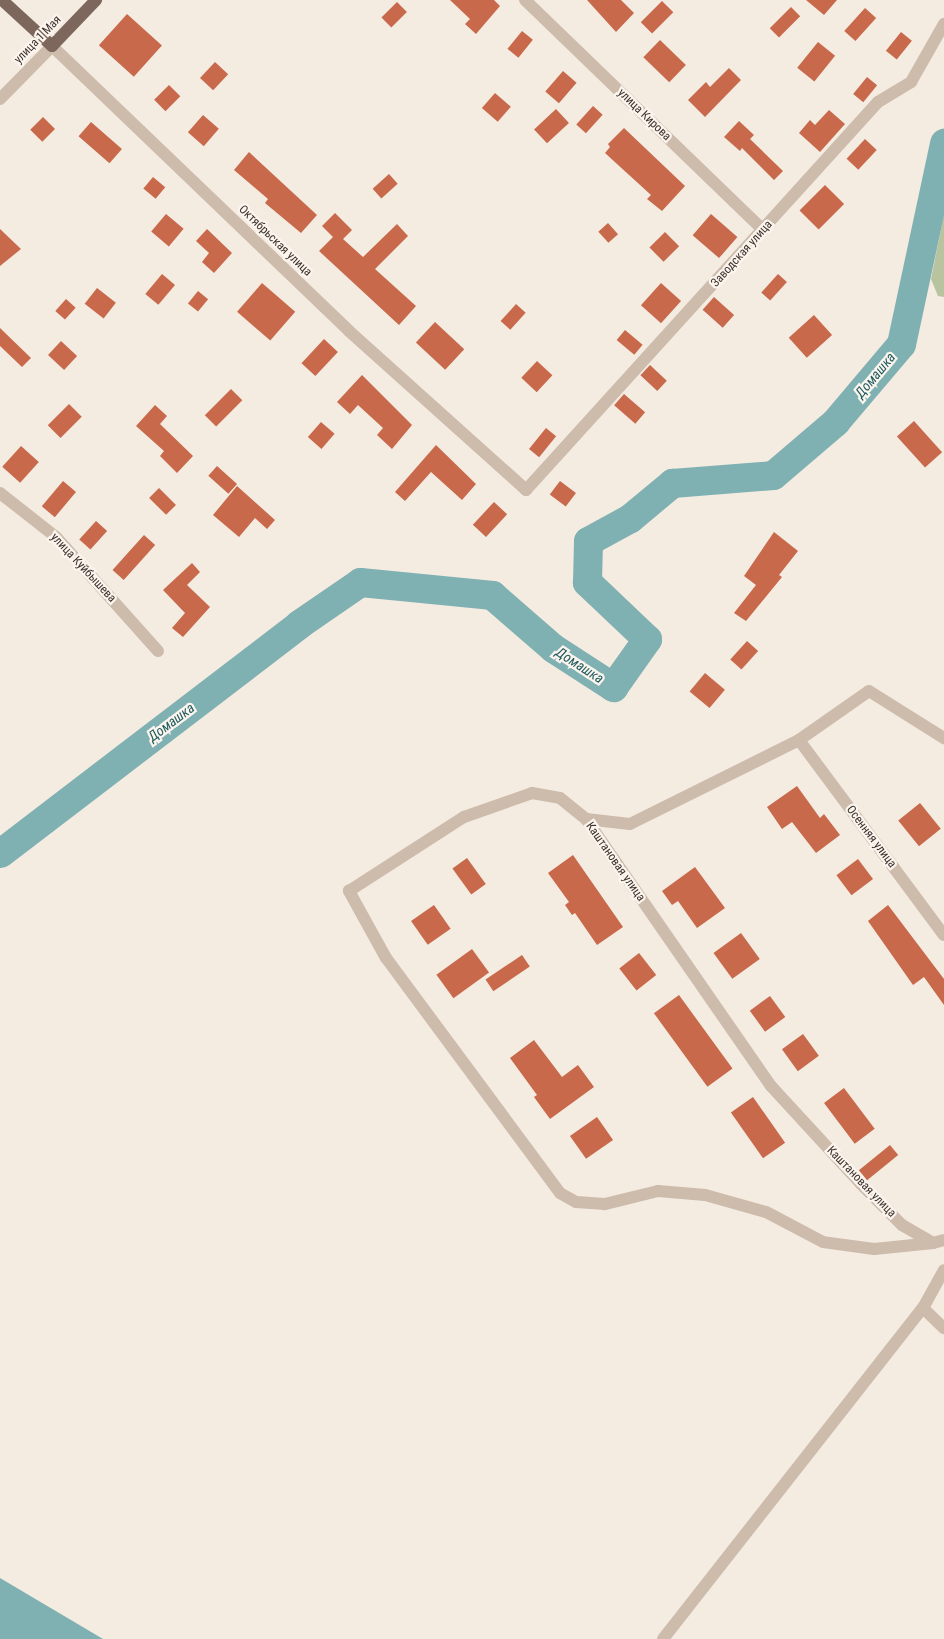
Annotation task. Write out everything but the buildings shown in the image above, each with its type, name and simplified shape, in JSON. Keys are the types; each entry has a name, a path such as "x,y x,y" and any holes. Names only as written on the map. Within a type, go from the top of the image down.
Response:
{"main road":[{"name":"Октябрьская улица","path":"2,0 52,46"},
{"name":"улица 1 Мая","path":"52,46 96,0"}],"street":[{"name":"улица Кирова","path":"525,0 763,230"},
{"name":"Заводская улица","path":"534,484 878,102 912,82 944,24"},
{"name":"улица 1 Мая","path":"0,99 52,46"},
{"name":"Октябрьская улица","path":"52,46 349,331 526,490 534,484"},
{"name":"улица Куйбышева","path":"0,493 56,537 158,651"},
{"path":"586,819 630,824 798,740 869,692 944,738"},
{"name":"Осенняя улица","path":"798,740 944,934"},
{"name":"Каштановая улица","path":"532,793 560,798 586,819 771,1086 902,1225 939,1241 874,1249 823,1242 766,1212 705,1195 658,1191 605,1204 576,1202 560,1193 386,958 349,891 464,818 532,793"},
{"path":"663,1639 922,1308 944,1270"},
{"path":"922,1308 944,1328"}],"green space":[{"path":"944,214 944,297 938,296 931,279"}],"water":[{"path":"0,1578 103,1639 0,1639"}],"waterway":[{"name":"Домашка","path":"0,853 299,624 360,582 492,595 553,648 613,687 647,639 587,582 588,541 630,518 672,483 773,475 835,422 901,344 944,143"}]}
